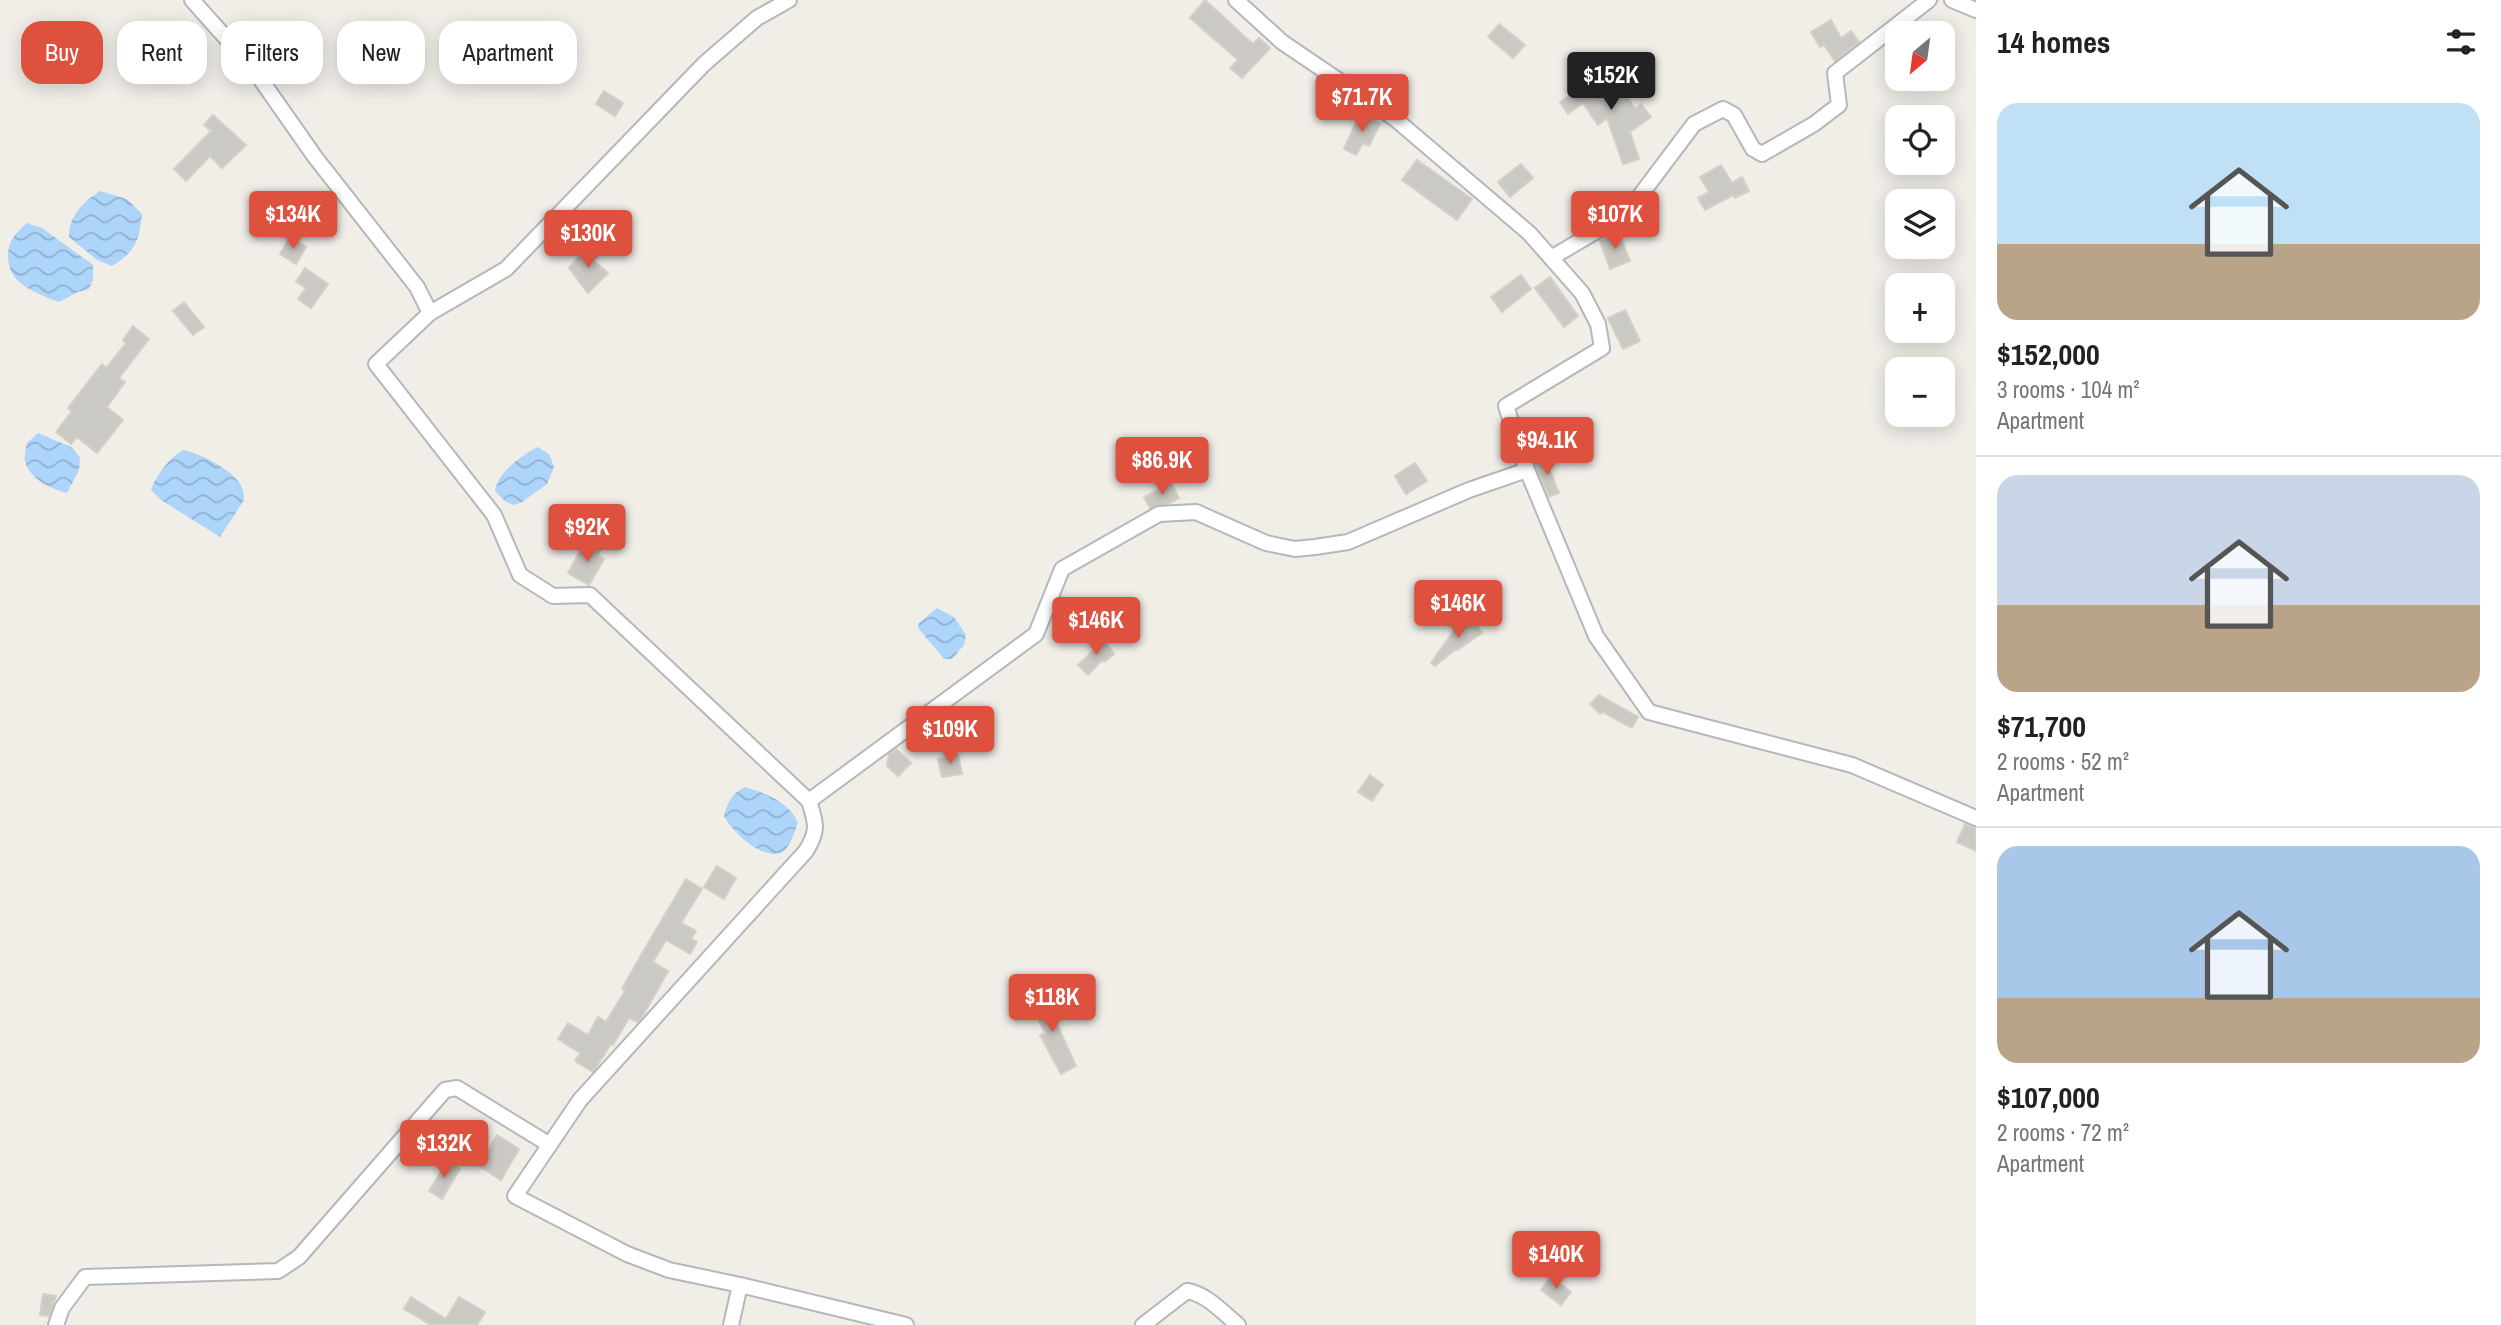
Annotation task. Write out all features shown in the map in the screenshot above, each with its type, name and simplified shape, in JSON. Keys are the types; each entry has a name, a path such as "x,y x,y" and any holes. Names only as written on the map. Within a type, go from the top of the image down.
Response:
{"street":[{"path":"192,0 252,67 315,157 417,288 430,313"},
{"path":"789,0 757,19 704,64 506,269 430,313 376,364 494,514 520,575 553,596 590,595 809,801 817,825 814,838 806,851 580,1100 515,1196 627,1254 669,1270 906,1325"},
{"path":"1236,0 1282,42 1394,118 1529,233 1582,292 1598,324 1602,348 1506,406 1527,470 1596,636 1649,712 1852,765 1976,818"},
{"path":"1551,258 1617,219 1636,201 1694,124 1723,109 1734,115 1753,149 1762,154 1814,124 1839,105 1835,73 1928,0"},
{"path":"1952,0 1975,11"},
{"path":"809,801 1036,634 1062,569 1159,514 1196,512 1266,542 1295,549 1315,547 1348,542 1469,490 1527,470"},
{"path":"56,1325 62,1308 85,1277 278,1271 299,1257 445,1090 457,1087 550,1145"},
{"path":"731,1325 740,1285"},
{"path":"1143,1325 1187,1291 1195,1292 1206,1299 1238,1325"}],"water":[{"path":"100,191 127,199 142,214 135,244 112,266 97,260 69,237 71,223 78,210"},
{"path":"27,223 42,228 93,265 93,280 89,289 59,302 32,291 18,280 9,265 8,250 14,237"},
{"path":"38,433 71,447 80,457 79,470 67,493 42,482 27,467 27,443"},
{"path":"538,447 549,454 554,467 547,484 522,502 514,505 506,502 495,491 500,478 518,459"},
{"path":"183,450 222,467 236,478 242,487 244,500 220,537 161,500 151,490 164,468"},
{"path":"937,608 954,617 966,635 964,645 952,659 944,659 918,628 919,623"},
{"path":"745,787 776,799 789,809 798,823 790,843 782,852 766,853 758,849 741,837 724,816 731,799"}],"building":[{"path":"1205,0 1253,44 1259,38 1270,48 1242,78 1230,68 1238,60 1190,18"},
{"path":"1831,20 1841,38 1851,31 1859,42 1835,61 1824,45 1820,47 1811,32"},
{"path":"1499,24 1525,45 1513,58 1488,37"},
{"path":"1607,71 1616,87 1620,84 1635,109 1641,104 1651,117 1630,132 1639,159 1623,164 1607,118 1598,125 1583,103 1568,114 1560,102"},
{"path":"604,91 623,103 615,116 596,104"},
{"path":"1360,113 1380,124 1369,146 1363,143 1356,155 1344,149"},
{"path":"213,115 246,145 222,168 210,156 186,181 174,169 211,131 204,125"},
{"path":"1417,160 1472,199 1457,220 1402,180"},
{"path":"1521,164 1533,178 1510,197 1498,182"},
{"path":"1721,165 1732,183 1742,177 1749,191 1735,198 1733,195 1705,210 1698,198 1709,192 1700,177"},
{"path":"1618,232 1630,261 1610,269 1600,241"},
{"path":"290,237 306,247 296,264 280,254"},
{"path":"587,247 597,257 593,260 608,273 588,293 569,268"},
{"path":"305,268 328,284 311,308 298,299 306,288 296,282"},
{"path":"1521,275 1531,289 1502,312 1491,297"},
{"path":"1550,277 1578,316 1564,327 1535,288"},
{"path":"184,302 204,327 193,335 173,311"},
{"path":"1625,310 1640,341 1623,349 1608,318"},
{"path":"133,326 149,339 119,378 125,382 107,407 123,420 97,453 77,437 71,444 56,432 72,411 68,408 102,364 106,368 126,343 123,340"},
{"path":"1545,458 1559,493 1549,497 1534,462"},
{"path":"1415,463 1427,481 1406,494 1395,476"},
{"path":"1171,483 1179,498 1150,508 1144,497"},
{"path":"585,542 600,551 598,555 604,559 589,585 568,573"},
{"path":"1472,618 1482,633 1435,666 1431,663 1455,629"},
{"path":"1104,640 1114,654 1104,662 1102,660 1088,675 1078,665"},
{"path":"1599,695 1638,717 1632,728 1603,712 1600,714 1590,704"},
{"path":"896,749 911,763 898,776 887,766 889,754"},
{"path":"958,755 962,774 942,777 938,759"},
{"path":"1370,775 1383,785 1372,801 1358,792"},
{"path":"1965,824 1976,828 1976,851 1957,842"},
{"path":"717,866 736,878 724,899 704,887"},
{"path":"686,879 702,889 681,923 696,931 691,939 697,942 690,954 666,940 653,962 668,971 641,1019 638,1022 629,1018 593,1072 575,1061 580,1053 558,1039 568,1023 588,1035 598,1017 606,1022 625,991 622,989 637,962"},
{"path":"1042,991 1076,1066 1061,1074 1040,1035 1045,1033 1028,997"},
{"path":"497,1135 519,1149 501,1180 479,1166"},
{"path":"447,1162 460,1169 442,1199 429,1191"},
{"path":"1551,1277 1571,1292 1561,1305 1541,1290"},
{"path":"43,1294 56,1296 49,1316 40,1315"},
{"path":"411,1297 446,1319 459,1297 485,1312 477,1325 431,1325 404,1309"}]}
